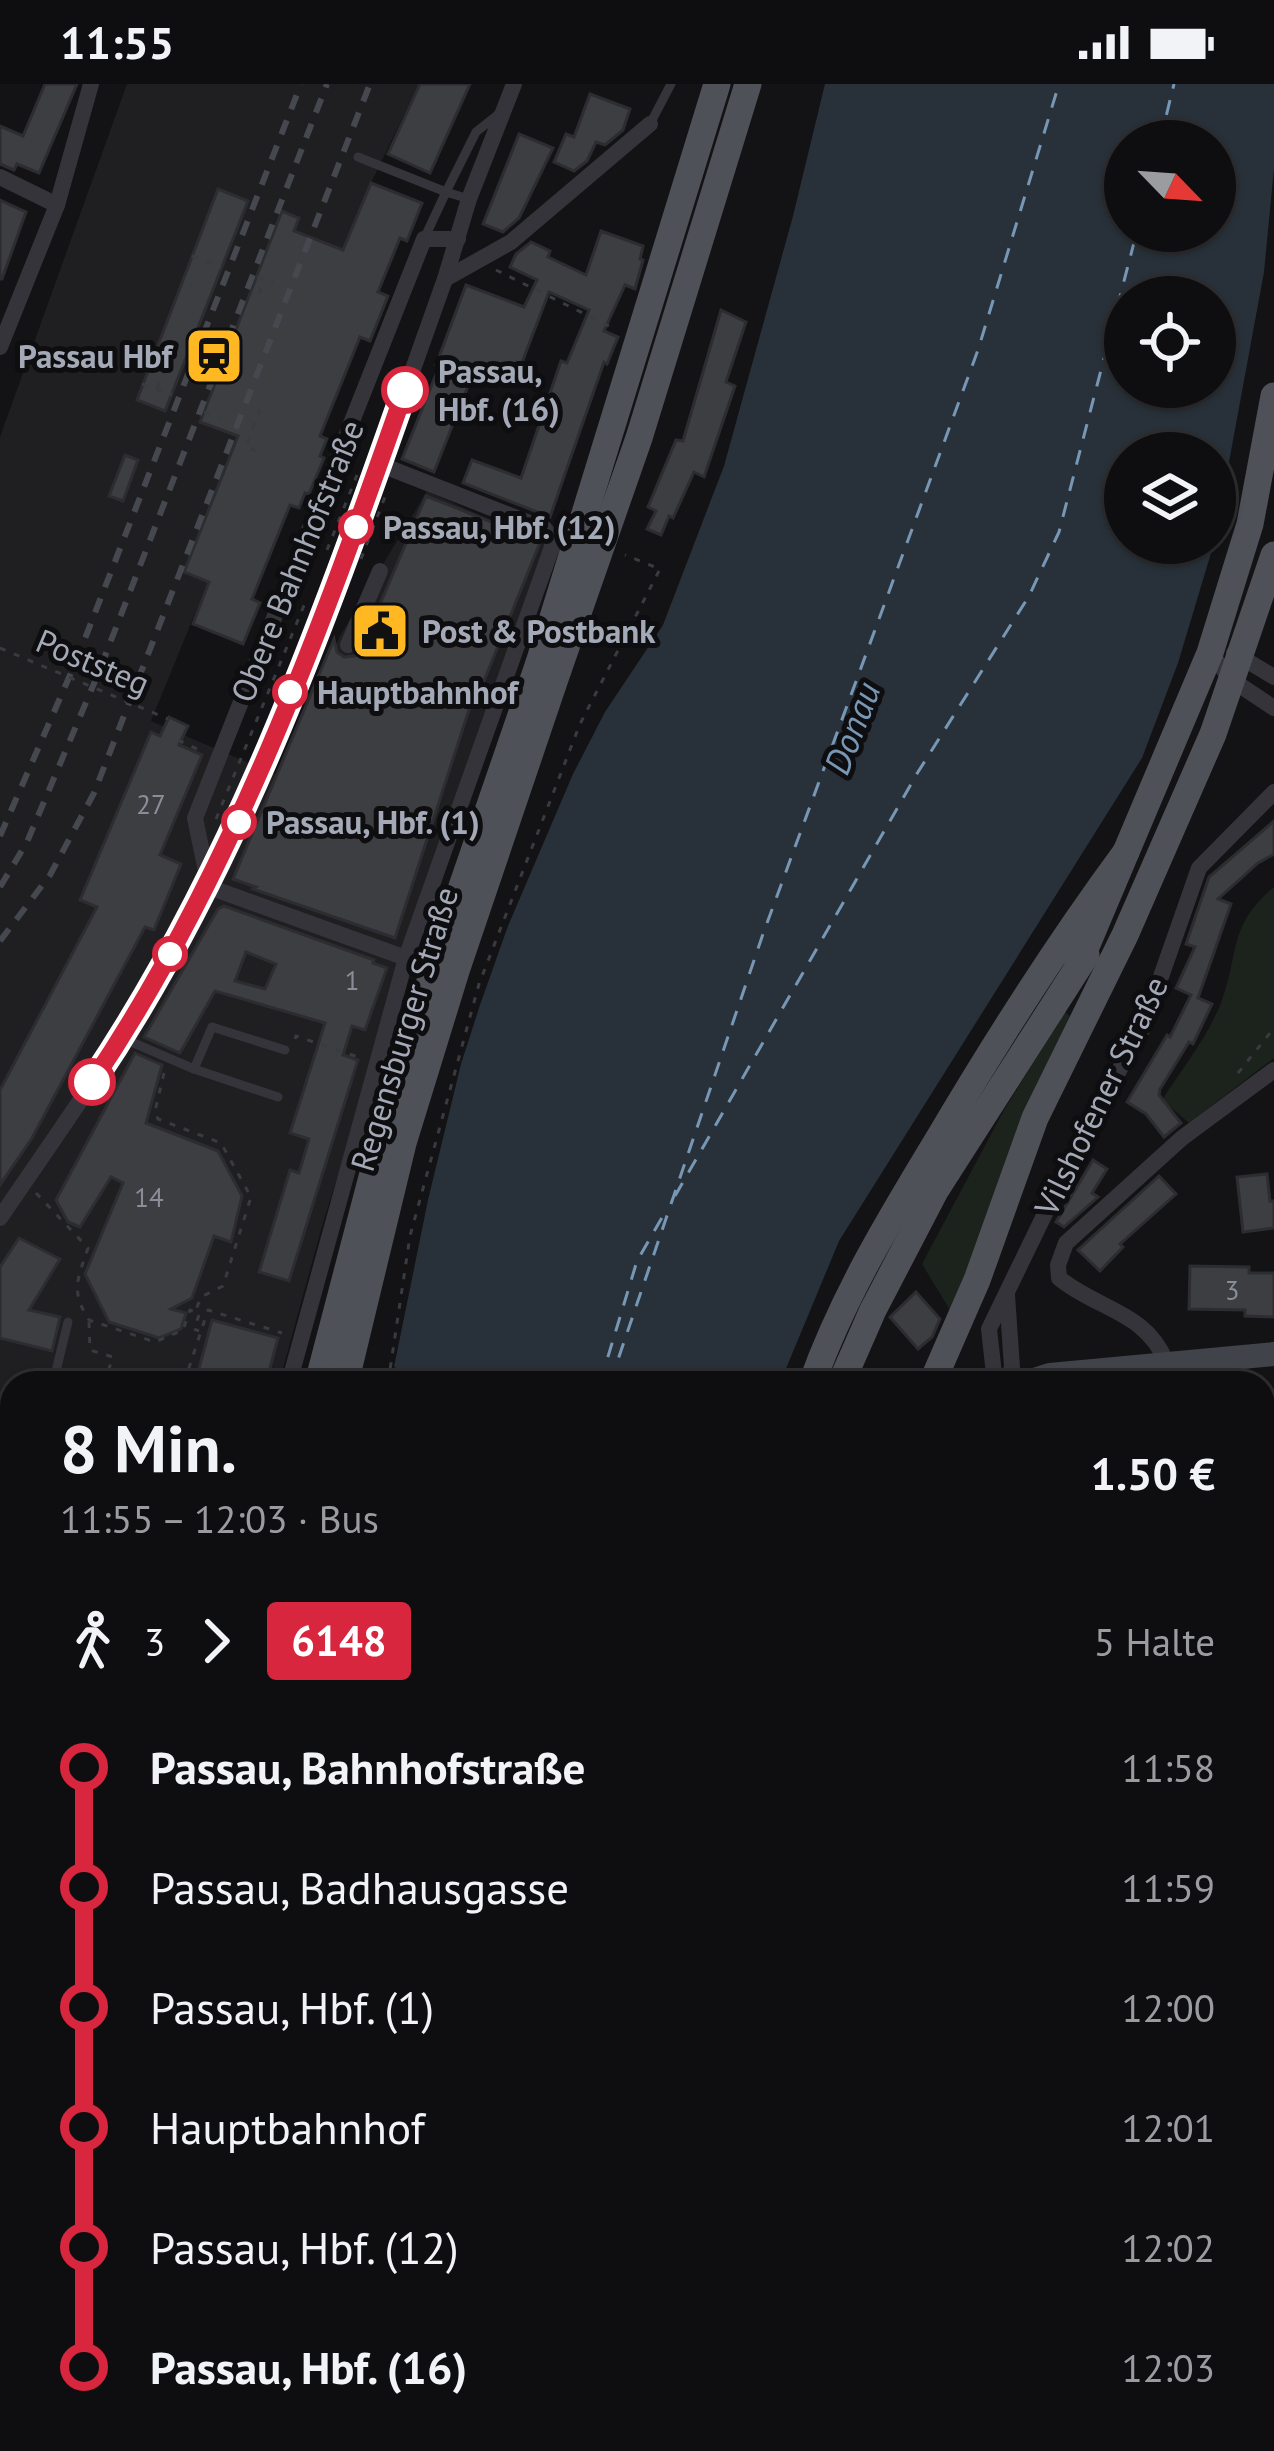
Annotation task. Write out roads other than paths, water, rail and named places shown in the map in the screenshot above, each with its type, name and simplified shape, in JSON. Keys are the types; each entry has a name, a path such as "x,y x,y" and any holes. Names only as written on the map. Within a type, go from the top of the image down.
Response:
{"main road":[{"name":"Regensburger Straße","path":"348,1371 404,1143 549,667 717,84"},
{"name":"Regensburger Straße","path":"321,1371 428,987 639,438 748,84"},
{"path":"1077,968 1210,653 1250,524 1274,396"},
{"path":"937,1371 977,1280 1035,1118 1125,935 1213,734 1274,555"},
{"path":"817,1371 865,1264 989,1054 1126,852"},
{"path":"846,1371 935,1191 1077,968 1151,870"}],"street":[{"path":"0,347 57,206 92,84"},
{"path":"292,1371 406,958 550,554 551,537 541,528 371,470 446,279 469,199 514,84"},
{"path":"446,279 511,242 650,124"},
{"path":"0,177 57,206"},
{"path":"424,239 458,239"},
{"name":"Obere Bahnhofstraße","path":"209,887 195,818 424,239"},
{"path":"0,1217 122,1038 209,887 343,559"},
{"path":"349,645 380,571"},
{"path":"1210,653 1226,651 1274,708"},
{"path":"1210,653 1237,668 1274,677"},
{"name":"Vilshofener Straße","path":"994,1371 989,1329 1087,1127 1143,1028 1199,868 1274,791"},
{"path":"209,887 406,958"},
{"path":"1166,1361 1152,1334 1138,1323 1059,1278 1061,1255 1066,1243 1182,1138 1274,1070"},
{"path":"1007,1286 1009,1371"},
{"path":"1012,1353 1037,1371"},
{"path":"1083,1371 1274,1354"}],"lane":[{"path":"650,124 671,84"},
{"name":"Obere Bahnhofstraße","path":"424,239 476,132 500,113"},
{"path":"358,157 469,199"},
{"path":"194,1069 212,1027 285,1050"},
{"path":"122,1038 194,1069 278,1096"},
{"path":"56,1371 68,1322"}],"water":[{"name":"Donau","path":"825,84 1274,84 1274,168 1264,272 1235,432 1104,432 1104,564 1208,564 1178,663 1142,758 839,1241 785,1371 401,1371 394,1367 428,1200 480,1005 573,774 605,712 663,625 724,466"}],"tunnel":[{"path":"343,559 375,476"}],"railway":[{"path":"0,836 77,659 301,84"},
{"path":"0,887 27,842 98,674 327,84"},
{"path":"0,941 50,875 94,793 370,84"}],"place":[{"name":"Passau Hbf","path":"214,356"},
{"name":"Passau, Hbf. (16)","path":"405,390"},
{"name":"Passau, Hbf. (12)","path":"356,527"},
{"name":"Post & Postbank","path":"380,631"},
{"name":"Hauptbahnhof","path":"290,692"},
{"name":"Passau, Hbf. (1)","path":"239,822"}]}
